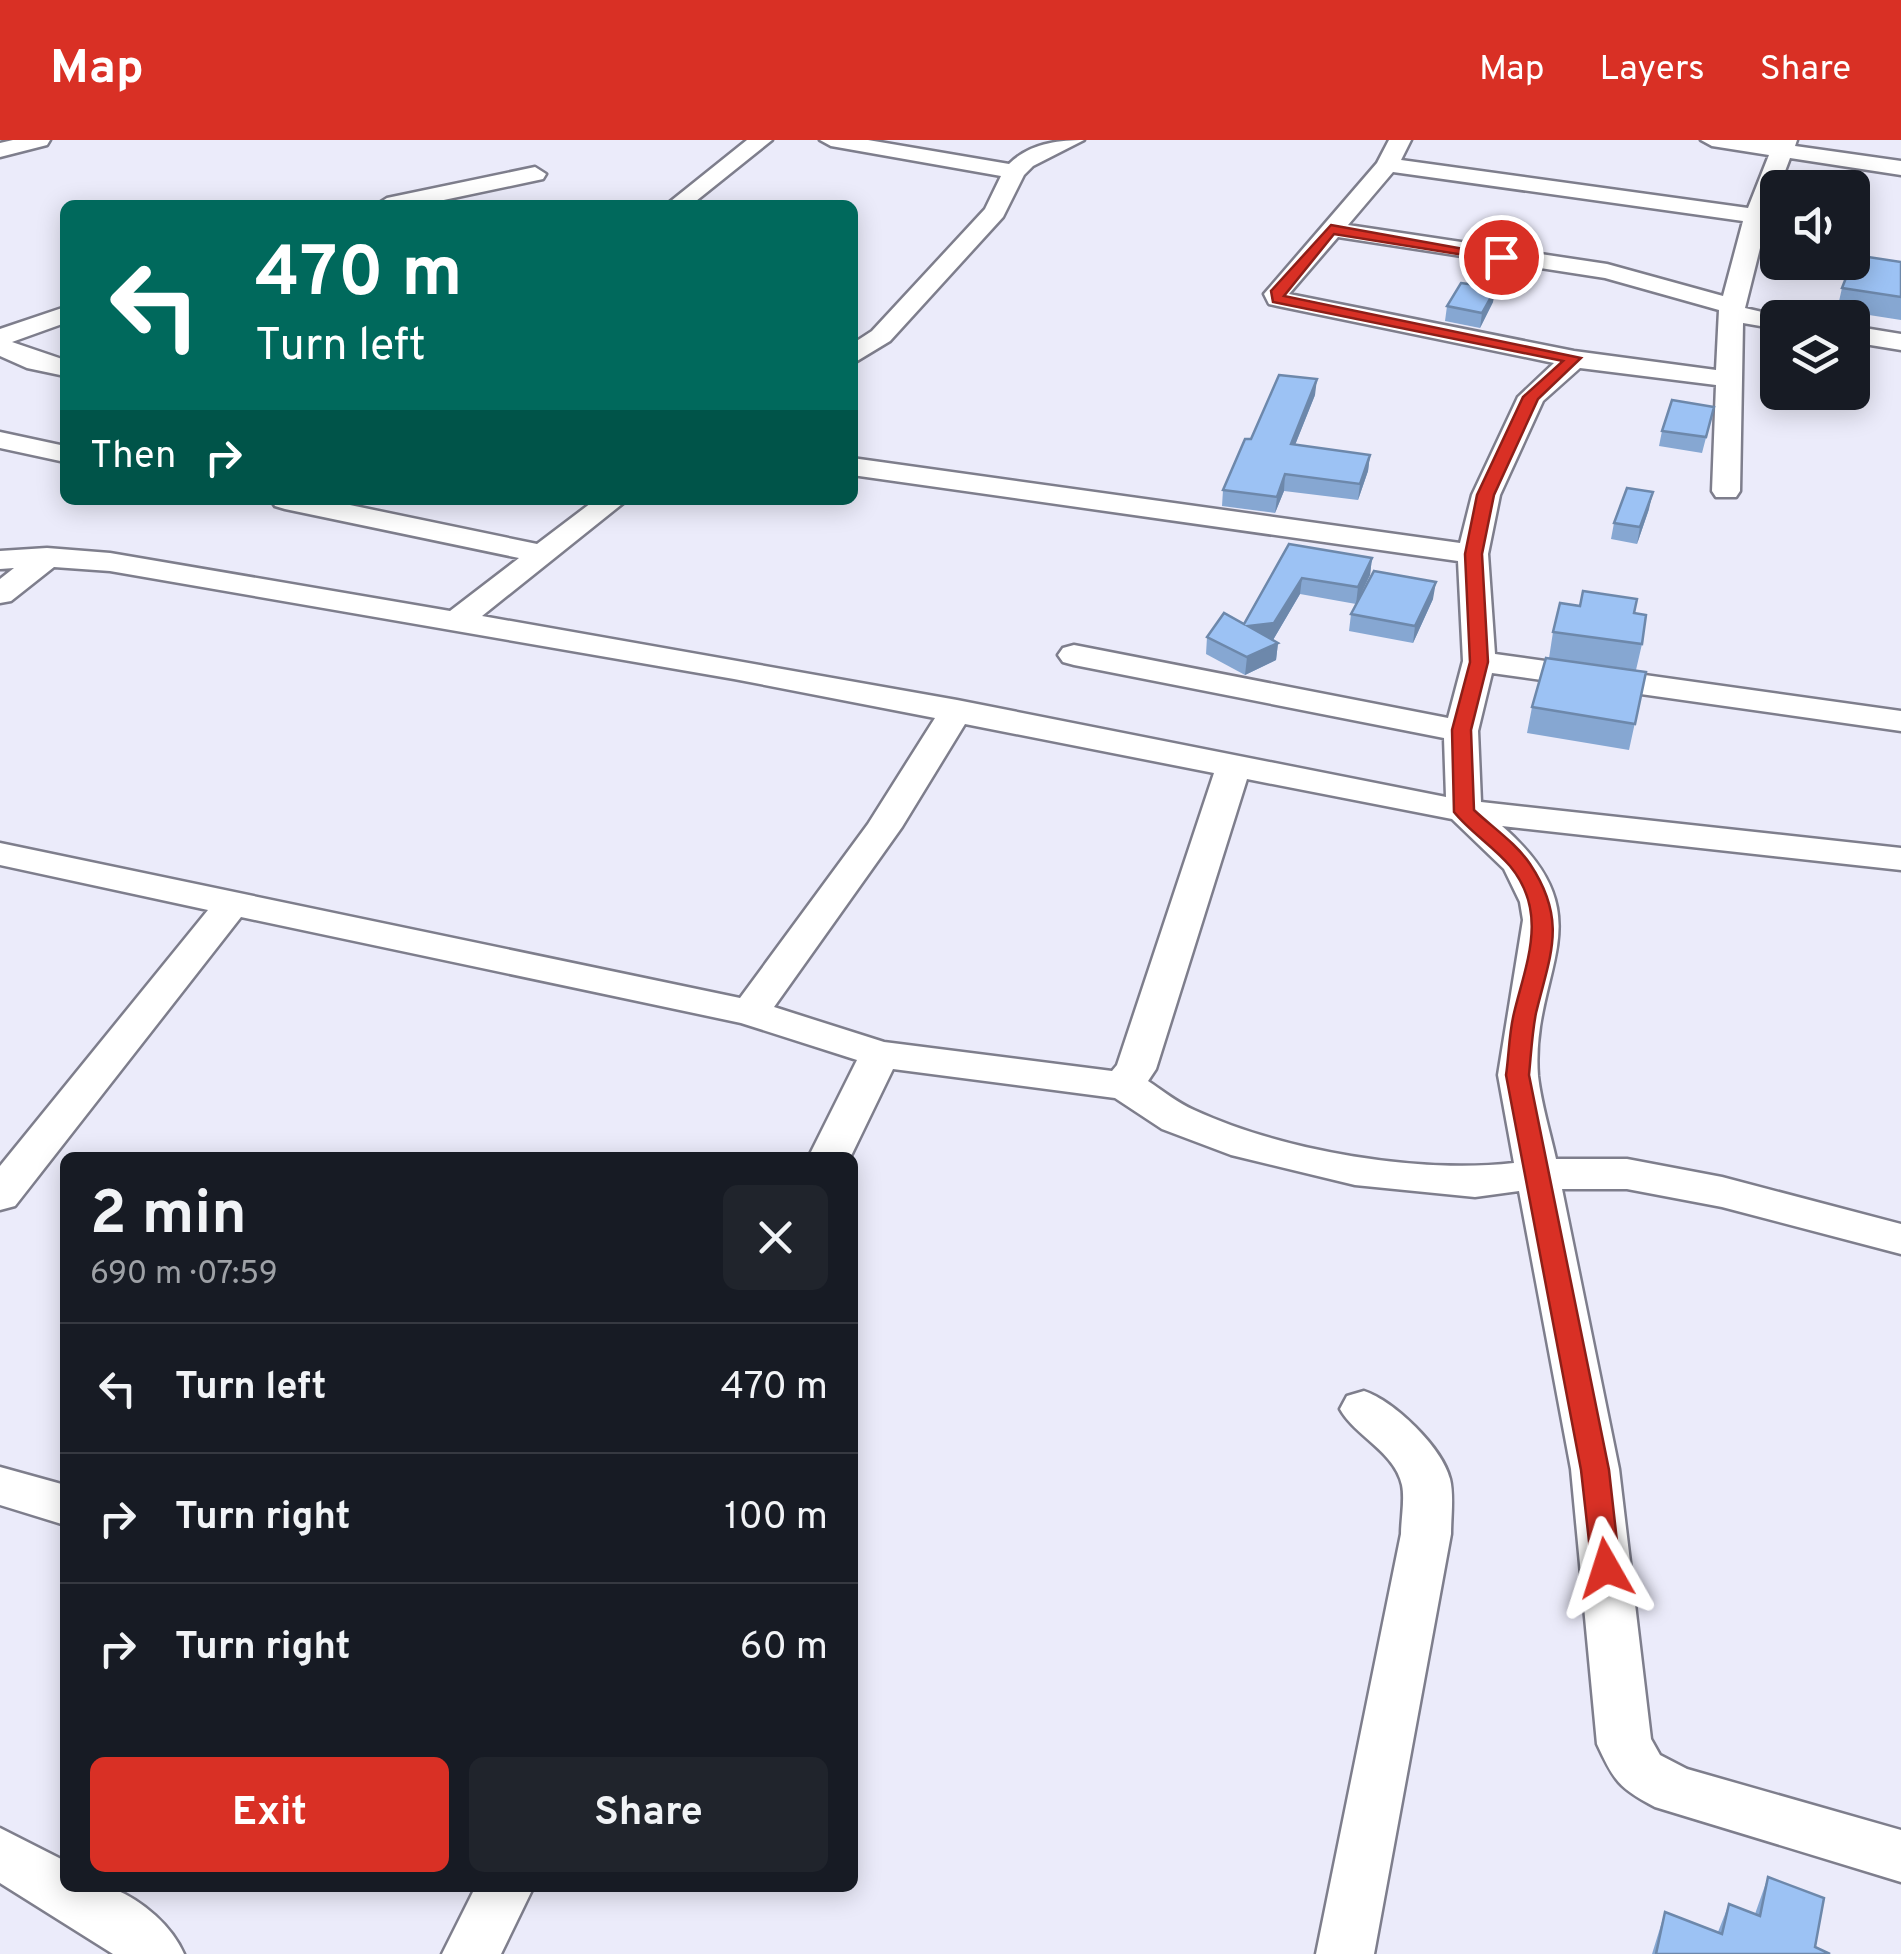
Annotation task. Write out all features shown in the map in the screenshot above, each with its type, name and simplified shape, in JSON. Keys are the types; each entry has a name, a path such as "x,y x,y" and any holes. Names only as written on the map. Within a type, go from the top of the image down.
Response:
{"street":[{"path":"0,151 39,140"},
{"path":"831,140 1014,172"},
{"path":"858,352 880,336 995,212 1014,172 1025,160 1074,140"},
{"path":"1400,140 1387,165 1276,294 1278,299 1574,358 1727,379"},
{"path":"1712,140 1785,144 1901,168"},
{"path":"683,200 756,141"},
{"path":"1726,492 1732,310 1756,216 1785,144"},
{"path":"1387,165 1756,216"},
{"path":"411,200 536,174"},
{"path":"1331,229 1607,271 1760,317"},
{"path":"0,337 60,317"},
{"path":"1870,337 1901,342"},
{"path":"0,346 36,362 60,367"},
{"path":"1574,358 1531,397 1486,495 1474,554 1479,662 1462,730 1464,812 1520,864 1534,891 1544,935 1542,958 1525,1015 1518,1075 1595,1470 1624,1744 1640,1772 1674,1790 1901,1856"},
{"path":"0,440 60,453"},
{"path":"858,467 1474,554"},
{"path":"309,505 541,554"},
{"path":"454,623 606,505"},
{"path":"0,594 46,557"},
{"path":"0,560 46,557 110,562 957,710 1464,812 1901,859"},
{"path":"1074,656 1462,730"},
{"path":"1479,662 1901,721"},
{"path":"750,1013 884,827 957,710"},
{"path":"1123,1084 1136,1068 1233,768"},
{"path":"0,854 230,907 547,966 750,1013 880,1054 1123,1084 1177,1119 1246,1145 1355,1170 1474,1182 1540,1174 1627,1174 1722,1192 1901,1239"},
{"path":"0,1195 230,907"},
{"path":"833,1152 880,1054"},
{"path":"1345,1954 1426,1534 1426,1479 1396,1436 1364,1409"},
{"path":"0,1486 60,1504"},
{"path":"0,1854 60,1889"},
{"path":"65,1892 124,1926 155,1954"},
{"path":"471,1954 502,1892"}],"building":[{"path":"1870,257 1901,262 1901,297 1842,288 1845,280 1870,280"},
{"path":"1461,283 1496,288 1482,313 1447,306"},
{"path":"1279,375 1317,379 1291,444 1370,455 1360,484 1285,474 1277,497 1223,490"},
{"path":"1672,400 1714,407 1706,437 1662,431"},
{"path":"1627,488 1653,492 1640,527 1614,523"},
{"path":"1289,544 1372,558 1358,587 1302,578 1274,623 1248,626 1278,643 1247,657 1207,637 1224,613 1244,624"},
{"path":"1374,571 1436,582 1415,626 1351,614"},
{"path":"1583,591 1637,599 1634,613 1646,615 1642,644 1553,632 1560,603 1580,606"},
{"path":"1546,658 1646,672 1635,724 1532,707"},
{"path":"1768,1877 1824,1898 1815,1947 1830,1954 1656,1954 1665,1912 1722,1934 1729,1904 1760,1916"}],"route":[{"path":"1501,257 1331,229 1276,294 1278,299 1289,302 1574,358 1531,397 1486,495 1474,554 1479,662 1462,730 1464,812 1520,864 1534,891 1544,935 1542,958 1525,1015 1518,1075 1595,1470 1606,1568"}]}
